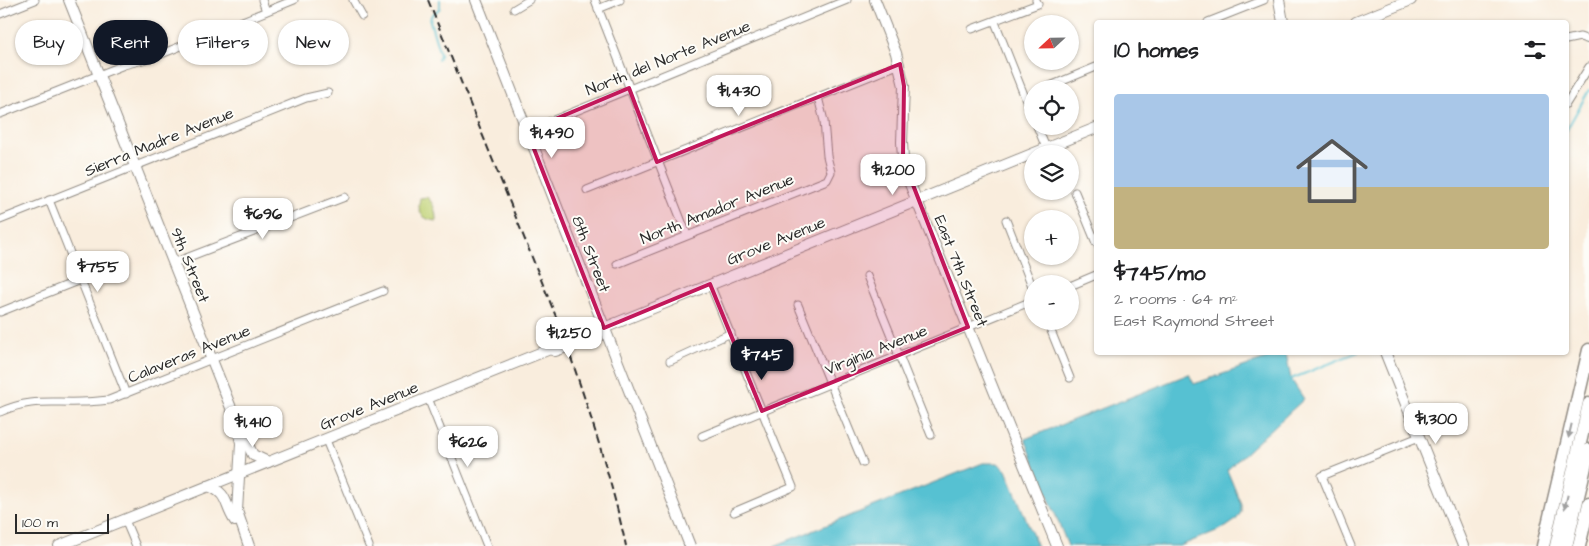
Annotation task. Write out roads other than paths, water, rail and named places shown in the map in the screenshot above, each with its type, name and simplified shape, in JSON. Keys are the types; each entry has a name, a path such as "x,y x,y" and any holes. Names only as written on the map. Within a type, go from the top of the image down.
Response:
{"highway":[{"path":"1543,546 1589,350"},
{"path":"1556,546 1589,404"},
{"path":"1566,546 1589,450"},
{"path":"1579,546 1589,504"}],"street":[{"path":"0,14 35,0"},
{"name":"9th Street","path":"69,0 236,423 241,443 236,503 238,519 249,546"},
{"path":"262,0 266,12"},
{"path":"0,114 124,64 154,57 294,0"},
{"path":"353,0 362,16"},
{"name":"8th Street","path":"476,0 690,546"},
{"path":"514,8 529,0"},
{"path":"595,0 687,235"},
{"path":"598,9 620,0"},
{"name":"North del Norte Avenue","path":"527,130 847,0"},
{"name":"East 7th Street","path":"876,0 900,64 904,86 902,142 903,159 908,178 1057,546"},
{"path":"1213,20 1264,0"},
{"path":"1279,0 1283,20"},
{"path":"1361,20 1411,0"},
{"path":"972,29 995,22 1037,2"},
{"path":"995,22 1024,94"},
{"path":"1569,39 1580,37 1589,40"},
{"path":"587,190 900,64"},
{"path":"1569,99 1589,67"},
{"path":"1065,80 1094,68"},
{"name":"Sierra Madre Avenue","path":"0,220 306,98 328,93"},
{"name":"North Amador Avenue","path":"617,264 827,180 831,172 827,156 824,121 818,97"},
{"name":"Grove Avenue","path":"1054,145 1094,129"},
{"name":"Grove Avenue","path":"59,546 326,440 550,348 555,351 575,344 578,338 1024,157"},
{"path":"173,263 345,197"},
{"path":"49,200 126,394"},
{"path":"1078,200 1094,238"},
{"path":"1006,220 1028,275"},
{"path":"867,276 931,435"},
{"path":"1079,282 1094,276"},
{"path":"0,312 80,280"},
{"path":"710,284 794,488 734,512"},
{"name":"Calaveras Avenue","path":"0,412 12,406 31,402 109,400 383,291"},
{"name":"Virginia Avenue","path":"702,436 1024,304"},
{"path":"798,305 863,463"},
{"path":"1051,330 1070,378"},
{"path":"670,361 731,333"},
{"path":"1386,355 1463,546"},
{"path":"428,398 487,546"},
{"path":"236,423 254,455 268,462"},
{"path":"1351,546 1322,476 1419,437"},
{"path":"326,440 369,546"},
{"path":"208,486 218,489 225,497 231,515 243,532"},
{"path":"125,520 136,546"}],"water":[{"path":"1277,355 1286,355 1291,379 1304,399 1227,470 1241,504 1241,512 1236,520 1226,527 1180,546 1068,546 1025,439 1189,374 1194,384"},
{"path":"983,463 998,463 1006,470 1037,546 774,546"}],"waterway":[{"path":"438,60 440,55 430,21 431,16 440,8 440,0"},
{"path":"1569,126 1589,90"},
{"path":"1291,379 1351,355"}],"railway":[{"path":"428,0 561,329 605,464 626,546"}]}
